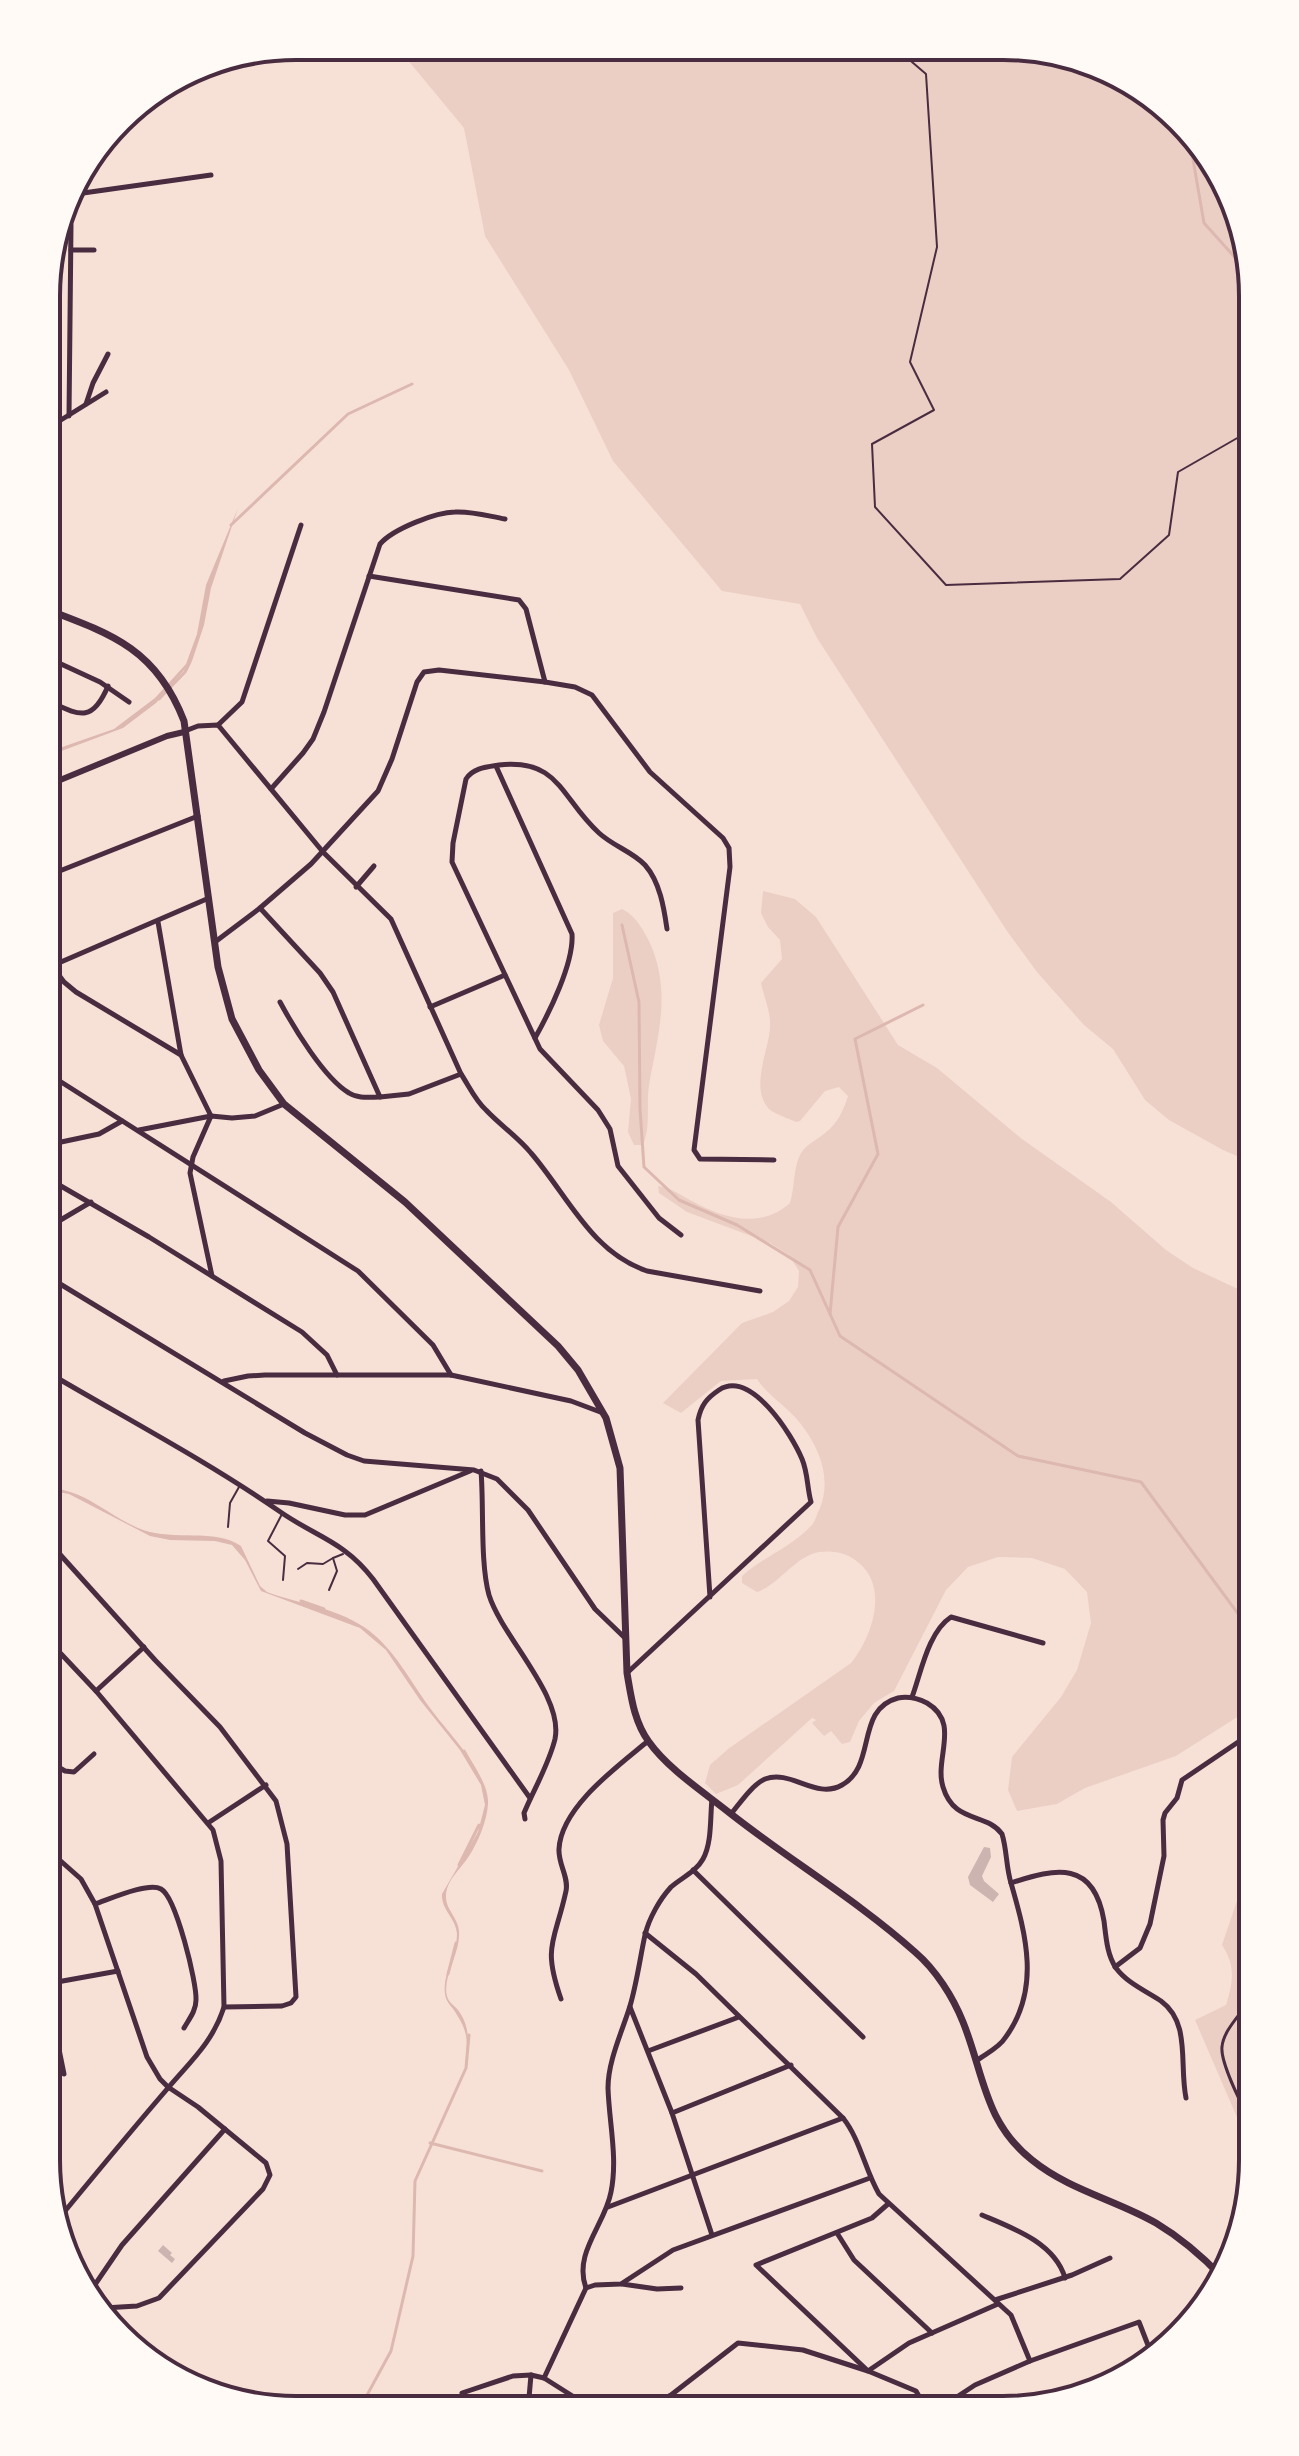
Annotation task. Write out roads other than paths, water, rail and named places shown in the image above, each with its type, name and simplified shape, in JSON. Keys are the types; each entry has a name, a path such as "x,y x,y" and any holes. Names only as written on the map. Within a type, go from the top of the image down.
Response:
{"main road":[{"path":"60,615 102,631 136,651 166,682 175,698 184,721 218,967 232,1019 251,1057 284,1104 405,1202 502,1291 569,1359 595,1396 620,1468 627,1673 632,1705 648,1741 712,1799 918,1955 953,2000 962,2019 985,2096 1011,2141 1033,2161 1093,2196 1155,2223 1190,2246 1213,2268"}],"street":[{"path":"85,193 211,175"},
{"path":"69,416 71,226"},
{"path":"71,250 94,250"},
{"path":"86,406 93,383 108,354"},
{"path":"60,421 106,392"},
{"path":"271,789 313,739 380,544 400,529 456,512 505,519"},
{"path":"60,780 167,736 198,726 218,725 242,702 301,525"},
{"path":"369,576 519,600 526,609 545,682"},
{"path":"60,664 108,686 129,702"},
{"path":"215,942 260,908 323,852 383,782 417,682 424,672 439,670 575,687 592,695 650,772 725,841 730,853 694,1150 700,1159 774,1160"},
{"path":"60,706 86,714 95,709 108,686"},
{"path":"218,725 323,852 391,919 461,1074 480,1104 534,1156 595,1237 617,1258 647,1271 760,1291"},
{"path":"667,929 663,903 645,866 595,829 543,770 516,764 496,766 474,770 466,779 452,862 505,975 546,1058 605,1120 610,1129 616,1162 654,1212 681,1235"},
{"path":"496,766 572,934 569,959 535,1038"},
{"path":"60,871 198,816"},
{"path":"356,887 374,866"},
{"path":"60,963 209,898"},
{"path":"260,908 320,973 333,992 380,1097"},
{"path":"158,922 181,1055 211,1116 191,1163 190,1173 212,1276"},
{"path":"430,1007 505,975"},
{"path":"60,979 76,992 181,1055"},
{"path":"280,1002 300,1039 346,1091 359,1097 409,1094 461,1074"},
{"path":"60,1081 358,1271 433,1345 451,1375"},
{"path":"138,1130 211,1116 255,1116 284,1104"},
{"path":"60,1142 99,1134 122,1121"},
{"path":"60,1185 302,1332 327,1355 337,1375"},
{"path":"60,1220 91,1202"},
{"path":"60,1284 305,1433 356,1458 481,1471 506,1485 528,1510 595,1609 625,1638"},
{"path":"223,1382 248,1376 451,1375 571,1401 603,1413"},
{"path":"60,1380 347,1551 373,1579 530,1798"},
{"path":"627,1673 710,1597 806,1509 811,1502 805,1469 790,1434 748,1390 729,1385 705,1402 698,1420 710,1597"},
{"path":"571,1401 595,1396"},
{"path":"266,1501 345,1515 365,1515 474,1470"},
{"path":"481,1471 490,1596 556,1719 554,1743 524,1813 525,1819"},
{"path":"60,1554 220,1727 276,1801 285,1830 296,1997 282,2006 224,2007"},
{"path":"912,1697 934,1638 942,1624 951,1617 1043,1643"},
{"path":"96,1691 144,1647"},
{"path":"60,1653 208,1823 217,1841 221,1861 224,2007 210,2039 66,2210"},
{"path":"731,1814 765,1780 784,1778 827,1790 844,1784 862,1763 872,1719 893,1699 912,1697 936,1710 946,1730 941,1784 948,1800 960,1812 998,1829 1002,1834 1028,1948 1028,1976 1014,2022 1005,2039 976,2061"},
{"path":"561,1999 549,1960 568,1884 560,1862 562,1830 579,1805 648,1741"},
{"path":"1115,1967 1140,1948 1150,1924 1164,1856 1163,1820 1177,1798 1182,1780 1238,1742"},
{"path":"60,1768 74,1772 94,1754"},
{"path":"208,1823 266,1785"},
{"path":"544,2378 588,2287 581,2263 608,2207 613,2177 608,2087 612,2062 640,1971 645,1933 656,1907 669,1889 701,1863 707,1847 712,1799"},
{"path":"60,1860 81,1879 95,1904 147,2057 160,2079 266,2163 270,2171 267,2184 159,2298 137,2306 113,2307"},
{"path":"693,1870 863,2037"},
{"path":"1011,1883 1051,1871 1075,1874 1083,1880 1099,1900 1108,1950 1115,1967 1177,2017 1182,2039 1186,2098"},
{"path":"95,1904 145,1887 158,1887 168,1894 195,1989 194,2010 184,2028"},
{"path":"645,1933 696,1974 843,2118 852,2131 870,2178 888,2204 1011,2315 1030,2361"},
{"path":"60,1981 118,1971"},
{"path":"630,2006 672,2113 712,2235"},
{"path":"648,2051 739,2017"},
{"path":"1238,2017 1225,2036 1221,2049 1238,2096"},
{"path":"60,2054 64,2074"},
{"path":"672,2113 791,2065"},
{"path":"608,2207 843,2118"},
{"path":"96,2284 122,2245 225,2129"},
{"path":"621,2284 664,2254 870,2178"},
{"path":"868,2371 756,2265 872,2218 888,2204"},
{"path":"982,2215 1021,2232 1060,2262 1065,2278"},
{"path":"837,2233 854,2260 932,2333"},
{"path":"868,2371 909,2343 996,2302 1065,2278 1110,2258"},
{"path":"644,2268 645,2287"},
{"path":"588,2287 621,2284 681,2288"},
{"path":"958,2396 975,2385 1030,2361 1139,2322 1148,2345"},
{"path":"669,2396 738,2343 803,2350 868,2371 916,2391 919,2396"},
{"path":"529,2396 531,2375"},
{"path":"464,2396 462,2393 513,2376 531,2375 544,2378 572,2396"}],"lane":[{"path":"228,1527 230,1503 240,1485"},
{"path":"282,1513 268,1541 285,1556 283,1580"},
{"path":"298,1569 307,1563 323,1564 347,1551"},
{"path":"329,1590 337,1571 333,1558"}],"waterway":[{"path":"1192,156 1204,223 1236,258"},
{"path":"231,525 348,414 412,384"},
{"path":"159,699 185,672 190,662"},
{"path":"622,925 639,1002 644,1167 679,1200 737,1225 810,1270 840,1336 1018,1456 1141,1482 1238,1614"},
{"path":"830,1314 838,1227 878,1154 855,1039 923,1005"},
{"path":"301,1601 324,1609"},
{"path":"464,1751 476,1772"},
{"path":"459,1865 479,1825"},
{"path":"448,1974 456,1943"},
{"path":"367,2396 391,2351 413,2256 415,2181 466,2068 469,2035"},
{"path":"430,2143 542,2171"}]}
